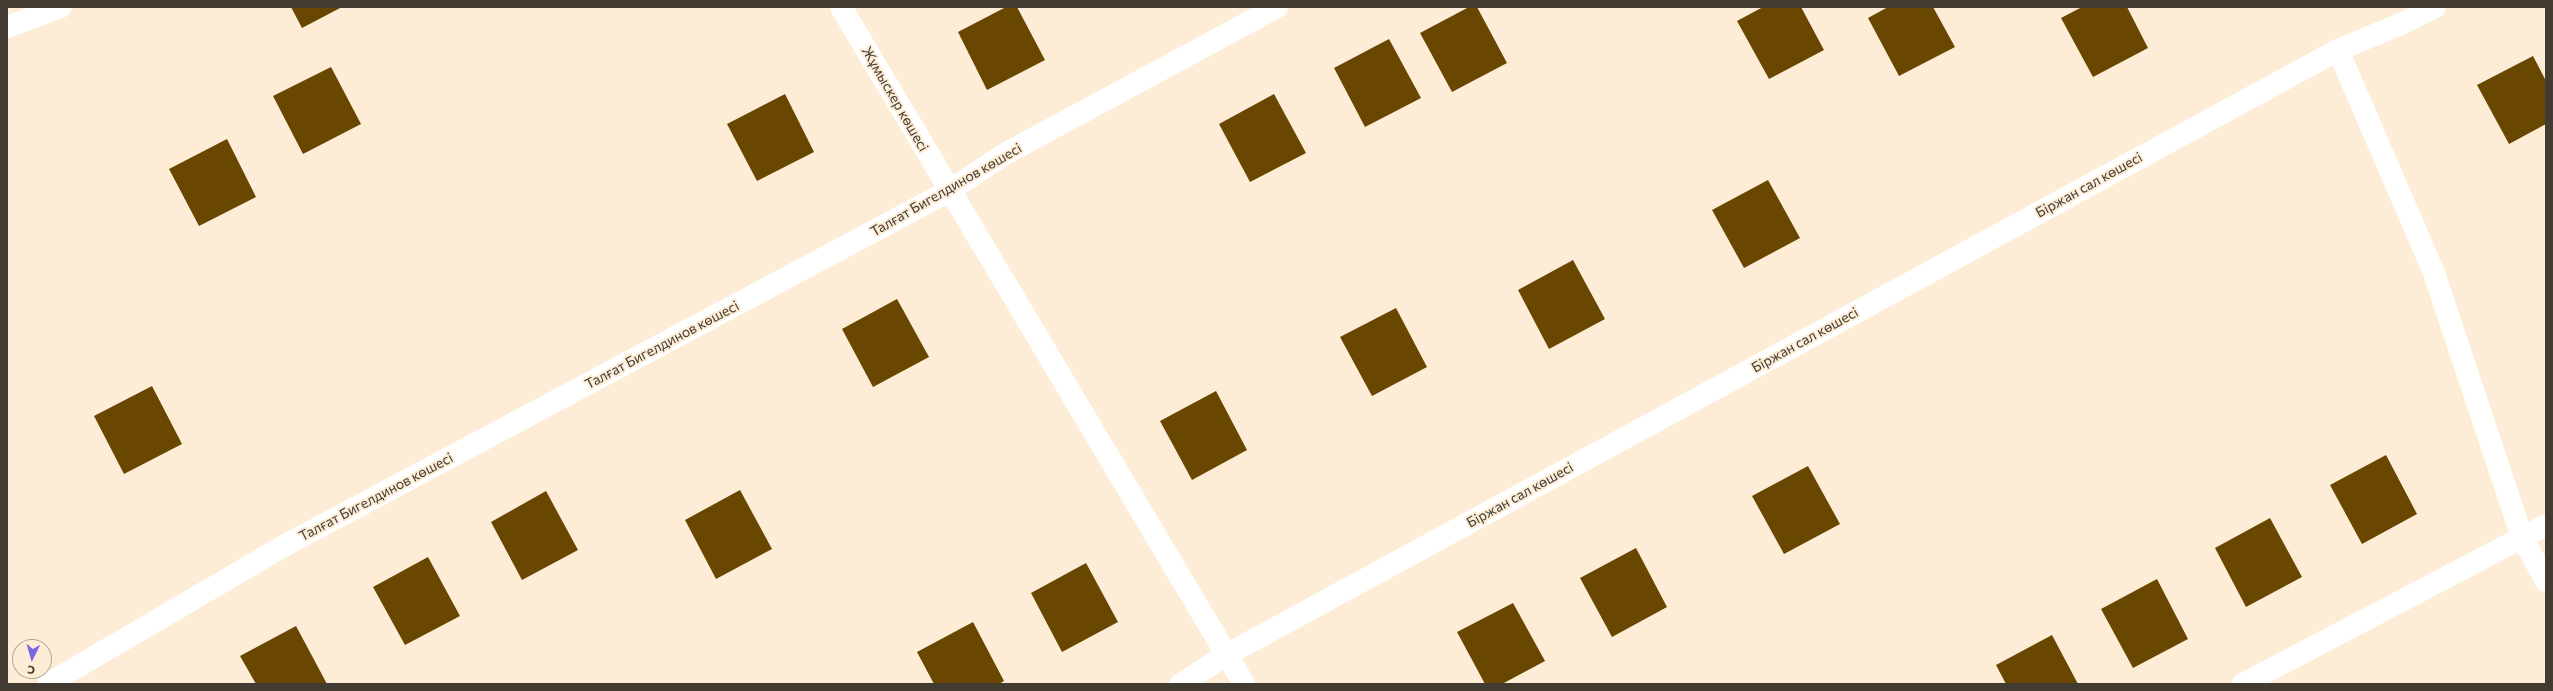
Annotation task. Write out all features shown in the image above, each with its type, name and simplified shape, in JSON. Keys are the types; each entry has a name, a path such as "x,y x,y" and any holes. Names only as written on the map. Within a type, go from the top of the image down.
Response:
{"street":[{"path":"7,27 61,7"},
{"name":"Жұмыскер көшесі","path":"841,7 949,191 1244,684"},
{"name":"Талғат Бигелдинов көшесі","path":"48,684 282,547 949,191 1003,155 1277,7"},
{"name":"Біржан сал көшесі","path":"1181,684 1226,655 2338,50 2401,24 2434,7"},
{"path":"2338,50 2434,273 2522,537 2546,581"},
{"path":"2243,684 2546,525"}],"building":[{"path":"291,7 342,7 302,28"},
{"path":"1006,7 1017,7 1045,60 987,90 958,32"},
{"path":"1469,7 1477,7 1507,63 1452,92 1420,33"},
{"path":"1763,7 1801,7 1824,50 1769,79 1737,21"},
{"path":"1888,7 1933,7 1955,47 1899,76 1868,18"},
{"path":"2082,7 2127,7 2148,48 2093,77 2061,18"},
{"path":"1389,39 1421,98 1365,127 1334,68"},
{"path":"2533,56 2546,81 2546,124 2509,144 2477,85"},
{"path":"331,67 361,124 303,154 273,96"},
{"path":"785,94 814,152 757,181 727,124"},
{"path":"1274,94 1306,153 1250,182 1219,124"},
{"path":"227,139 256,197 199,226 169,169"},
{"path":"1768,180 1800,238 1744,268 1712,210"},
{"path":"1573,260 1605,319 1549,349 1518,290"},
{"path":"897,299 929,357 873,387 842,329"},
{"path":"1396,308 1427,367 1372,396 1340,337"},
{"path":"152,386 182,444 124,474 94,416"},
{"path":"1216,391 1247,450 1192,480 1160,421"},
{"path":"2386,455 2417,514 2362,544 2330,485"},
{"path":"1808,466 1840,524 1784,554 1752,496"},
{"path":"740,490 772,549 716,579 685,520"},
{"path":"546,491 578,550 522,580 491,522"},
{"path":"2270,518 2302,577 2246,607 2215,548"},
{"path":"1636,548 1667,607 1612,637 1580,578"},
{"path":"428,557 460,616 405,645 373,587"},
{"path":"1086,563 1118,622 1062,652 1031,593"},
{"path":"2157,579 2188,639 2133,668 2101,609"},
{"path":"1513,603 1545,661 1502,684 1485,684 1457,632"},
{"path":"973,622 1004,681 999,684 934,684 917,652"},
{"path":"296,626 327,684 256,684 240,656"},
{"path":"2052,635 2078,684 2006,684 1996,665"}]}
